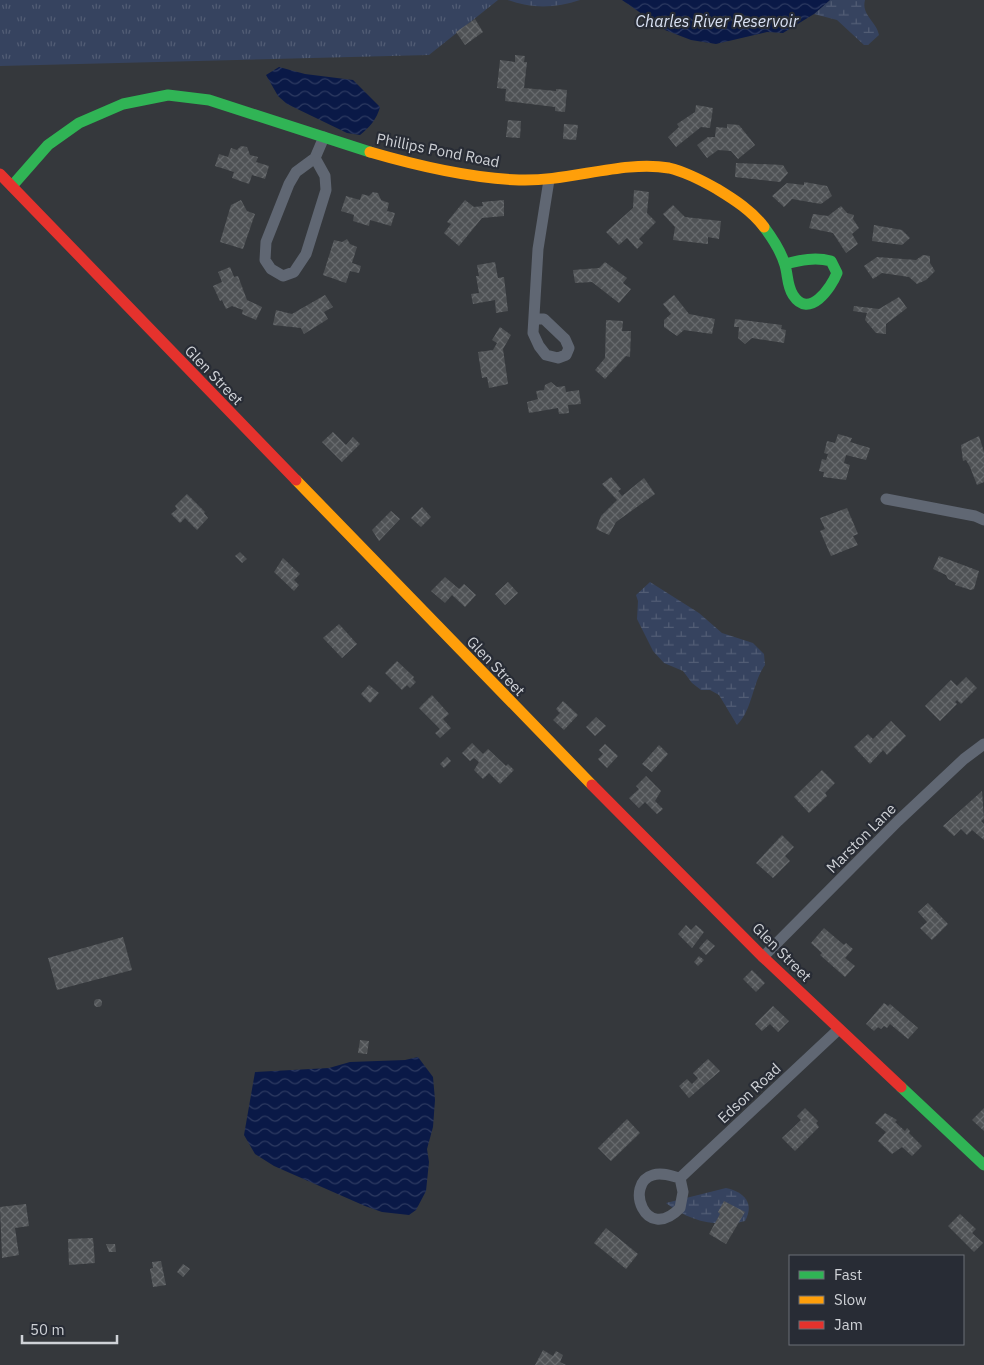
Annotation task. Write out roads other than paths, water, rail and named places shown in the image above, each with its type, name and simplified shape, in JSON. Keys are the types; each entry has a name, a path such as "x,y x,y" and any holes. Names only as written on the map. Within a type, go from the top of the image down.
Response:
{"street":[{"name":"Phillips Pond Road","path":"12,186 34,160 62,134 106,110 140,99 169,95 201,99 361,150 424,166 492,178 550,180 618,168 669,168 686,174 738,203 759,221 785,264 792,294 801,302 812,303 832,288 837,272 831,261 813,258 785,264"},
{"path":"315,158 324,176 326,190 306,254 294,272 284,276 271,269 265,260 266,242 289,184 296,172 315,158 324,137"},
{"name":"Glen Street","path":"0,174 558,751 763,957 984,1165"},
{"path":"534,319 538,249 550,180"},
{"path":"886,499 975,516 984,520"},
{"name":"Marston Lane","path":"763,957 898,821 964,759 984,744"},
{"name":"Edson Road","path":"680,1178 839,1029"},
{"path":"664,1174 680,1178 683,1192 680,1208 665,1220 655,1220 640,1206 638,1194 642,1183 651,1175 664,1174"}],"water":[{"name":"Charles River Reservoir","path":"622,0 830,0 814,14 783,33 767,32 716,44 691,40 665,30"},
{"path":"279,67 305,74 353,80 380,107 375,119 360,135 347,133 287,104 278,96 266,75"},
{"path":"418,1057 433,1077 435,1100 433,1127 427,1149 429,1162 426,1191 416,1210 409,1215 382,1212 365,1206 274,1166 255,1154 244,1135 255,1072 329,1068 350,1062 405,1060"}]}
